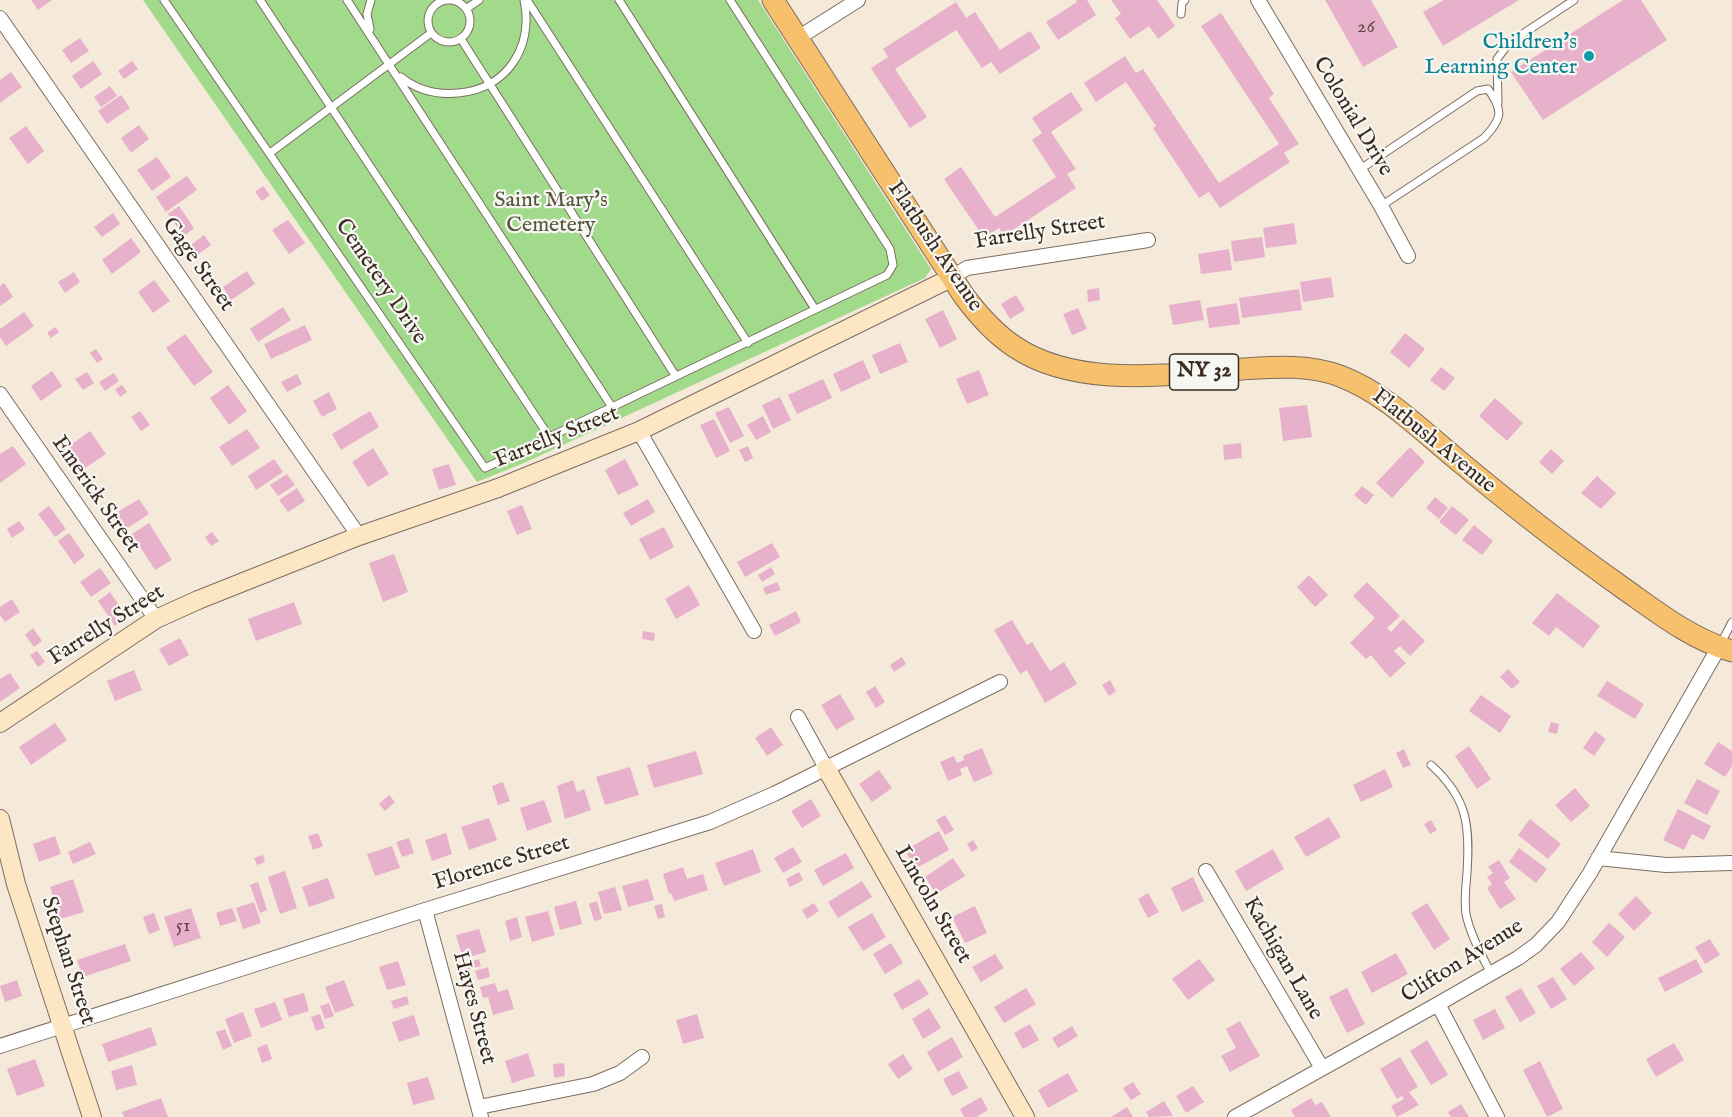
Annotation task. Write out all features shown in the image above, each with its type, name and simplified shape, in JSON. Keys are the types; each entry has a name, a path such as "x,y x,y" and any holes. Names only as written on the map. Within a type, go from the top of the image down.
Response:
{"main road":[{"name":"Flatbush Avenue","path":"773,0 925,233 951,278 978,315 996,333 1038,359 1092,373 1139,376 1300,367 1322,369 1362,386 1405,416 1494,491 1598,570 1674,624 1725,649"}],"street":[{"path":"798,38 858,0"},
{"name":"Colonial Drive","path":"1258,0 1381,206 1408,256"},
{"name":"Gage Street","path":"0,18 359,536"},
{"name":"Farrelly Street","path":"0,723 156,619 359,536 498,488 639,430 951,278 966,268 1148,240"},
{"name":"Emerick Street","path":"0,394 156,619"},
{"path":"639,430 754,631"},
{"name":"Clifton Avenue","path":"1235,1117 1437,1004 1536,945 1558,922 1725,649"},
{"name":"Florence Street","path":"0,1046 425,910 710,822 774,794 1000,682"},
{"name":"Lincoln Street","path":"798,717 1025,1117"},
{"name":"Stephan Street","path":"0,819 16,884 92,1117"},
{"path":"1598,858 1666,865 1732,863"},
{"name":"Kachigan Lane","path":"1206,871 1322,1068"},
{"name":"Hayes Street","path":"425,910 480,1112"},
{"path":"1437,1004 1497,1117"},
{"path":"480,1112 593,1084 620,1073 642,1057"}],"lane":[{"name":"Cemetery Drive","path":"164,0 485,468 675,375 748,343 887,275 891,270 893,258 890,249 730,0"},
{"path":"260,0 550,438"},
{"path":"347,0 612,407"},
{"path":"371,0 367,14 374,41"},
{"path":"453,0 466,9 470,17 470,25 467,33 461,39 445,42 437,39 431,33 428,17 436,2 453,0"},
{"path":"466,9 479,0"},
{"path":"396,74 409,84 449,94 478,91 490,85 507,72 517,57 526,30 525,0"},
{"path":"525,0 748,343"},
{"path":"619,0 815,309"},
{"path":"1181,14 1182,3 1185,0"},
{"path":"1381,206 1484,138 1497,124 1499,111 1497,58 1509,43 1574,0"},
{"path":"270,153 431,33"},
{"path":"461,39 675,375"},
{"path":"1359,171 1477,91 1488,89 1498,103"},
{"path":"1725,649 1732,622"},
{"path":"1431,765 1444,776 1465,814 1468,831 1466,915 1491,973"}],"green space":[{"name":"Saint Mary's Cemetery","path":"143,0 758,0 931,269 925,278 526,462 477,482"}],"building":[{"path":"31,0 52,0 38,10"},
{"path":"1076,0 1087,0 1096,15 1058,40 1046,22 1077,2"},
{"path":"1111,0 1157,0 1175,26 1158,39 1149,26 1130,39 1115,18 1121,14"},
{"path":"1325,0 1371,0 1398,47 1363,67"},
{"path":"1444,0 1519,0 1443,46 1423,12"},
{"name":"Children's Learning Center","path":"1623,0 1641,0 1667,40 1543,120 1511,72"},
{"path":"956,2 966,18 975,12 1000,50 1030,31 1041,48 1000,74 991,62 982,68 956,30 895,69 927,117 910,128 871,68 888,57 883,49"},
{"path":"1221,13 1274,94 1269,98 1299,144 1284,153 1290,162 1220,208 1209,192 1199,198 1153,128 1156,126 1126,82 1096,102 1084,83 1125,56 1136,73 1143,69 1219,183 1279,144 1201,26"},
{"path":"80,38 89,51 71,63 62,50"},
{"path":"93,61 102,74 81,89 72,76"},
{"path":"132,61 138,69 124,79 118,71"},
{"path":"11,72 22,87 0,103 0,80"},
{"path":"110,86 117,96 101,107 94,97"},
{"path":"1071,92 1083,110 1051,132 1076,169 1067,174 1076,188 1004,236 999,228 984,238 944,179 961,167 995,217 1056,177 1032,140 1042,133 1032,118"},
{"path":"121,95 130,108 107,124 98,111"},
{"path":"139,125 149,139 131,153 121,138"},
{"path":"26,126 44,151 28,164 9,138"},
{"path":"157,157 171,177 152,191 137,170"},
{"path":"187,176 197,190 166,212 156,197"},
{"path":"263,186 270,195 262,201 255,192"},
{"path":"179,206 194,228 184,236 168,214"},
{"path":"113,213 120,224 102,237 94,227"},
{"path":"288,220 305,243 289,254 272,230"},
{"path":"1294,223 1297,244 1266,248 1263,228"},
{"path":"204,235 211,245 193,258 187,248"},
{"path":"1262,237 1265,257 1234,262 1231,241"},
{"path":"131,238 141,252 112,274 102,260"},
{"path":"1229,249 1232,270 1201,274 1198,254"},
{"path":"247,271 255,284 231,300 223,287"},
{"path":"74,272 80,282 65,293 58,282"},
{"path":"1331,277 1334,297 1303,302 1300,282"},
{"path":"154,280 170,301 153,313 138,292"},
{"path":"4,283 13,297 0,306 0,286"},
{"path":"1099,288 1100,300 1088,302 1087,290"},
{"path":"1299,289 1302,310 1242,318 1239,298"},
{"path":"1016,295 1025,310 1010,319 1001,304"},
{"path":"1200,300 1204,320 1173,325 1169,305"},
{"path":"1237,303 1240,324 1209,328 1206,308"},
{"path":"283,307 291,320 258,342 250,329"},
{"path":"1078,308 1087,329 1072,335 1063,314"},
{"path":"943,310 957,339 940,348 925,319"},
{"path":"24,312 34,326 6,346 0,337 0,329"},
{"path":"305,325 312,340 271,359 264,344"},
{"path":"55,327 59,332 51,338 47,333"},
{"path":"1405,333 1425,349 1409,368 1390,352"},
{"path":"185,334 213,372 194,386 166,348"},
{"path":"900,343 908,362 880,374 872,355"},
{"path":"96,349 103,359 97,363 90,353"},
{"path":"863,360 871,378 841,392 833,374"},
{"path":"1441,367 1455,378 1444,391 1430,380"},
{"path":"979,370 989,395 967,404 956,379"},
{"path":"52,371 62,386 41,401 31,386"},
{"path":"87,372 94,383 83,390 75,379"},
{"path":"114,373 119,381 105,391 99,382"},
{"path":"297,374 302,384 287,392 281,382"},
{"path":"823,379 832,398 797,414 788,395"},
{"path":"122,385 127,392 120,397 115,389"},
{"path":"228,385 247,411 229,425 210,398"},
{"path":"329,392 337,409 322,417 313,401"},
{"path":"780,397 791,420 773,429 762,405"},
{"path":"1495,398 1523,423 1507,441 1479,416"},
{"path":"1307,405 1312,437 1283,441 1279,408"},
{"path":"729,407 744,436 730,443 715,413"},
{"path":"140,411 150,425 141,431 131,417"},
{"path":"370,411 379,427 341,450 332,434"},
{"path":"763,416 771,432 756,440 747,425"},
{"path":"714,419 730,451 716,458 700,425"},
{"path":"247,429 260,448 232,466 219,447"},
{"path":"90,431 106,454 85,468 69,446"},
{"path":"1241,443 1242,458 1224,460 1223,445"},
{"path":"13,446 26,464 0,483 0,454"},
{"path":"748,446 753,458 745,462 739,450"},
{"path":"1410,447 1425,462 1392,498 1376,483"},
{"path":"373,448 389,474 368,487 352,462"},
{"path":"1551,449 1564,461 1552,474 1539,462"},
{"path":"274,459 283,472 256,490 248,476"},
{"path":"625,459 639,485 618,495 605,470"},
{"path":"449,464 456,485 439,490 432,469"},
{"path":"287,474 295,485 278,496 270,485"},
{"path":"1597,476 1616,493 1601,509 1581,493"},
{"path":"1362,486 1374,495 1366,505 1354,495"},
{"path":"297,488 305,501 288,512 279,500"},
{"path":"1435,497 1448,508 1439,519 1426,508"},
{"path":"139,499 149,514 126,529 116,513"},
{"path":"648,499 655,512 631,526 623,513"},
{"path":"522,505 532,529 517,535 507,511"},
{"path":"49,506 66,529 55,537 38,514"},
{"path":"1452,506 1469,520 1456,535 1439,522"},
{"path":"19,521 25,529 12,538 7,529"},
{"path":"149,523 172,560 155,570 132,534"},
{"path":"1474,525 1493,541 1482,555 1462,540"},
{"path":"664,527 674,547 650,560 639,539"},
{"path":"212,532 219,541 211,546 205,537"},
{"path":"69,533 85,556 74,564 58,541"},
{"path":"772,543 780,557 745,577 737,562"},
{"path":"394,554 408,592 383,602 369,563"},
{"path":"771,567 775,574 762,582 758,575"},
{"path":"100,568 111,583 91,597 80,582"},
{"path":"1309,575 1328,595 1315,607 1297,587"},
{"path":"777,582 781,590 766,595 763,588"},
{"path":"1367,582 1400,616 1387,628 1391,632 1403,619 1425,641 1410,656 1400,646 1394,651 1406,663 1390,678 1371,655 1366,659 1350,643 1375,618 1353,596"},
{"path":"689,585 700,605 676,619 665,599"},
{"path":"110,592 127,617 115,626 98,601"},
{"path":"1557,593 1600,626 1583,648 1556,627 1549,636 1532,623"},
{"path":"12,599 20,612 5,622 0,615 0,607"},
{"path":"294,602 302,624 256,641 248,619"},
{"path":"796,611 801,622 775,636 769,625"},
{"path":"1012,620 1027,645 1032,642 1050,671 1064,662 1077,684 1045,703 1027,670 1020,674 994,630"},
{"path":"33,628 42,641 34,647 25,635"},
{"path":"643,631 655,633 654,641 642,639"},
{"path":"180,638 189,655 169,666 159,649"},
{"path":"37,651 45,662 38,667 30,655"},
{"path":"902,657 906,664 894,672 890,665"},
{"path":"1508,669 1520,682 1512,689 1500,677"},
{"path":"134,670 142,690 115,701 107,681"},
{"path":"10,673 20,688 0,702 0,679"},
{"path":"1110,680 1116,691 1109,696 1102,685"},
{"path":"1607,681 1644,704 1635,719 1597,696"},
{"path":"875,686 885,702 876,708 866,692"},
{"path":"840,694 855,719 836,730 821,705"},
{"path":"1481,695 1511,716 1500,733 1469,711"},
{"path":"1551,722 1559,724 1557,734 1548,732"},
{"path":"55,723 67,740 31,765 19,747"},
{"path":"771,727 783,745 767,756 755,738"},
{"path":"1595,731 1606,739 1594,756 1583,748"},
{"path":"1718,742 1732,751 1732,766 1725,777 1704,764"},
{"path":"1469,746 1491,779 1477,789 1455,756"},
{"path":"982,748 993,774 974,782 967,766 960,769 962,775 948,781 940,762 954,756 957,763 964,760 963,756"},
{"path":"1404,749 1411,765 1403,768 1396,753"},
{"path":"696,751 703,774 654,788 647,765"},
{"path":"630,767 639,795 605,805 596,777"},
{"path":"1385,769 1393,787 1361,802 1353,785"},
{"path":"879,770 892,788 872,802 859,784"},
{"path":"1697,779 1720,791 1707,815 1684,803"},
{"path":"573,780 577,792 584,789 591,810 565,819 557,786"},
{"path":"503,782 510,801 498,805 492,786"},
{"path":"1575,788 1590,806 1571,822 1555,805"},
{"path":"389,795 395,802 385,811 379,804"},
{"path":"811,799 821,816 802,828 791,811"},
{"path":"544,800 552,822 527,831 520,808"},
{"path":"1678,809 1711,826 1704,840 1692,834 1684,850 1663,840"},
{"path":"945,815 954,830 945,835 936,820"},
{"path":"1329,817 1341,837 1306,857 1294,837"},
{"path":"489,818 497,840 469,850 461,827"},
{"path":"1530,819 1561,844 1548,859 1518,835"},
{"path":"1431,820 1437,830 1430,834 1424,824"},
{"path":"939,831 949,850 915,869 905,850"},
{"path":"318,833 323,846 313,850 308,836"},
{"path":"446,833 452,854 432,861 425,840"},
{"path":"55,836 61,854 39,862 33,844"},
{"path":"409,838 414,853 402,857 396,842"},
{"path":"973,840 978,848 972,852 967,844"},
{"path":"90,842 96,854 73,864 68,852"},
{"path":"392,846 400,868 375,876 367,854"},
{"path":"793,847 802,862 783,873 774,858"},
{"path":"1519,848 1547,869 1536,883 1509,862"},
{"path":"753,849 761,872 724,886 715,863"},
{"path":"1273,849 1284,869 1246,891 1235,871"},
{"path":"846,853 854,868 823,886 814,870"},
{"path":"263,855 265,862 257,865 254,858"},
{"path":"953,858 965,876 936,894 925,877"},
{"path":"1499,860 1510,878 1504,882 1516,899 1500,909 1487,888 1492,884 1487,877 1493,873 1488,867"},
{"path":"683,867 687,879 703,874 708,890 674,901 671,893 669,894 663,874"},
{"path":"285,871 297,908 280,914 268,877"},
{"path":"799,872 803,880 790,887 786,879"},
{"path":"1193,877 1204,901 1182,912 1171,888"},
{"path":"328,878 335,898 309,907 302,887"},
{"path":"73,879 84,912 60,919 50,887"},
{"path":"648,879 654,900 628,907 622,886"},
{"path":"862,881 872,897 838,918 828,902"},
{"path":"258,882 267,910 260,913 250,885"},
{"path":"615,887 622,910 604,914 598,892"},
{"path":"1148,893 1159,912 1148,918 1138,899"},
{"path":"1636,896 1652,913 1634,931 1618,914"},
{"path":"576,901 582,924 560,930 554,907"},
{"path":"597,901 602,919 594,921 589,904"},
{"path":"254,902 261,923 243,929 236,908"},
{"path":"814,903 819,911 807,919 802,910"},
{"path":"1427,903 1450,939 1434,950 1411,913"},
{"path":"662,904 665,917 658,919 654,906"},
{"path":"975,906 987,933 965,943 952,917"},
{"path":"191,908 201,938 174,947 164,917"},
{"path":"232,908 237,921 220,926 216,913"},
{"path":"548,911 555,935 532,942 525,917"},
{"path":"154,913 160,930 149,934 143,917"},
{"path":"872,913 886,937 863,951 848,927"},
{"path":"517,917 522,937 510,941 505,921"},
{"path":"1609,923 1625,937 1607,957 1592,942"},
{"path":"479,929 486,952 463,959 456,935"},
{"path":"1710,939 1720,955 1705,964 1695,947"},
{"path":"891,943 903,963 885,974 873,954"},
{"path":"125,944 131,961 83,977 77,960"},
{"path":"1581,952 1595,968 1574,986 1560,969"},
{"path":"1396,953 1408,974 1372,993 1361,972"},
{"path":"995,954 1004,968 981,982 972,967"},
{"path":"479,959 481,966 467,970 465,963"},
{"path":"1199,959 1215,980 1188,1000 1172,979"},
{"path":"1696,959 1703,972 1665,992 1658,978"},
{"path":"398,961 406,985 387,990 379,967"},
{"path":"488,967 490,977 478,980 475,971"},
{"path":"1553,977 1567,999 1551,1009 1537,986"},
{"path":"919,979 929,994 902,1010 893,994"},
{"path":"17,980 22,996 5,1002 0,986"},
{"path":"344,980 354,1006 335,1013 325,987"},
{"path":"495,983 498,992 508,989 514,1009 493,1015 488,997 483,998 480,987"},
{"path":"1026,988 1036,1004 1004,1023 994,1007"},
{"path":"1347,988 1365,1024 1347,1033 1329,997"},
{"path":"1521,988 1536,1013 1520,1022 1505,997"},
{"path":"304,993 309,1011 289,1017 283,999"},
{"path":"407,996 409,1004 394,1009 391,1001"},
{"path":"275,1002 282,1020 261,1028 254,1009"},
{"path":"329,1003 334,1016 325,1019 320,1006"},
{"path":"929,1008 941,1028 923,1039 912,1019"},
{"path":"1495,1009 1505,1028 1483,1040 1473,1020"},
{"path":"243,1012 252,1036 234,1043 225,1019"},
{"path":"320,1014 325,1028 316,1031 311,1017"},
{"path":"697,1014 704,1038 683,1044 676,1020"},
{"path":"414,1015 420,1035 399,1042 392,1022"},
{"path":"1240,1021 1260,1056 1230,1072 1221,1056 1236,1048 1226,1029"},
{"path":"1030,1024 1039,1040 1023,1049 1014,1033"},
{"path":"1072,1026 1078,1036 1058,1048 1052,1038"},
{"path":"151,1027 157,1045 108,1062 102,1044"},
{"path":"225,1029 232,1046 223,1050 216,1032"},
{"path":"952,1037 963,1057 938,1072 927,1052"},
{"path":"1427,1040 1448,1075 1431,1085 1410,1051"},
{"path":"1674,1043 1684,1060 1656,1077 1646,1059"},
{"path":"267,1044 272,1059 262,1063 257,1048"},
{"path":"528,1053 535,1076 512,1083 505,1061"},
{"path":"903,1054 913,1069 898,1079 888,1064"},
{"path":"1400,1057 1418,1087 1409,1092 1419,1105 1397,1117 1391,1106 1404,1099 1402,1096 1397,1099 1380,1069"},
{"path":"35,1059 45,1086 17,1096 7,1069"},
{"path":"1540,1061 1563,1109 1547,1117 1523,1070"},
{"path":"564,1063 565,1076 554,1078 553,1064"},
{"path":"132,1065 137,1085 116,1090 111,1071"},
{"path":"959,1071 968,1088 952,1096 943,1079"},
{"path":"1068,1073 1078,1091 1048,1108 1038,1090"},
{"path":"428,1077 435,1099 413,1105 407,1083"},
{"path":"1133,1082 1141,1094 1131,1100 1123,1088"},
{"path":"1193,1086 1204,1102 1186,1113 1176,1096"},
{"path":"981,1097 988,1110 976,1117 964,1117 960,1109"},
{"path":"161,1098 168,1117 124,1117 122,1112"},
{"path":"1311,1098 1315,1105 1322,1102 1331,1117 1295,1117 1291,1110"},
{"path":"1164,1101 1173,1116 1149,1117 1146,1112"},
{"path":"1461,1104 1469,1117 1451,1117 1448,1112"},
{"path":"1127,1107 1133,1117 1111,1117"}],"place":[{"name":"Children's Learning Center","path":"1589,56"}]}
